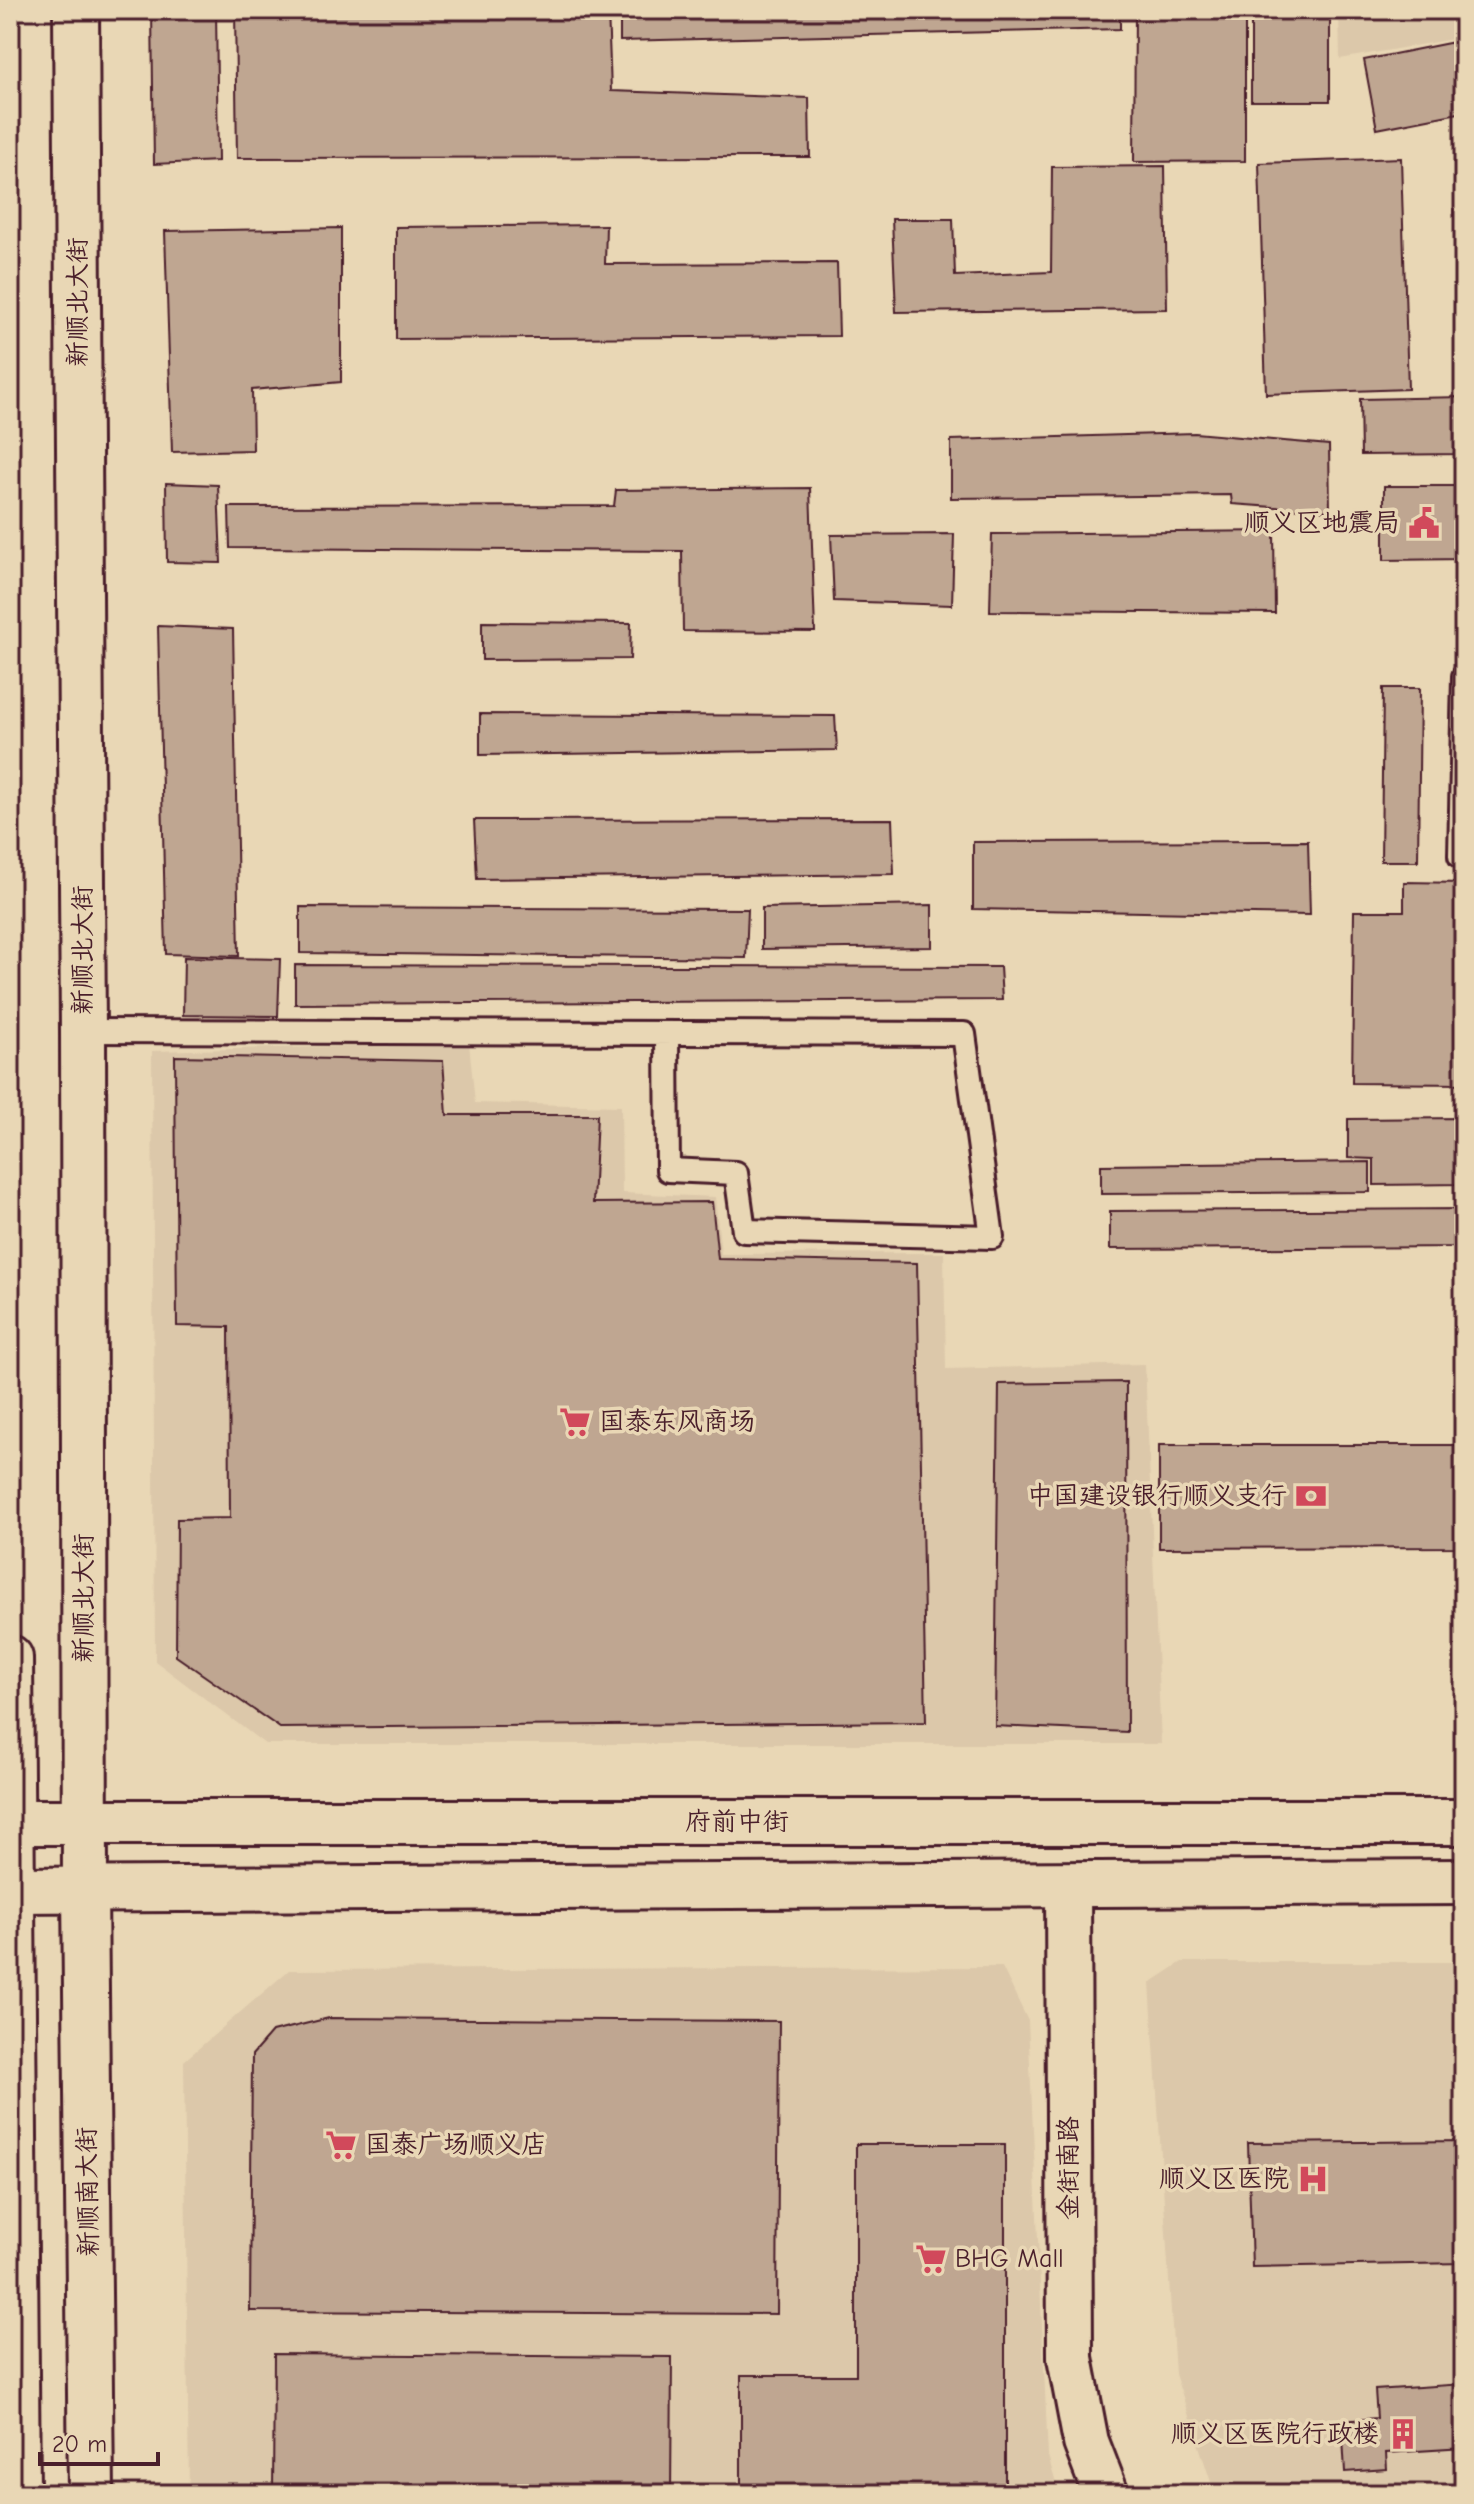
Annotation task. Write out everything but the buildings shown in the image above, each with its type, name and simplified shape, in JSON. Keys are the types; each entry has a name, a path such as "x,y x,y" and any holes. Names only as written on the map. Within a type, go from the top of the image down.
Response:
{"main road":[{"name":"新顺北大街","path":"76,10 85,1890"},
{"path":"10,1658 17,2494"},
{"name":"府前中街","path":"10,1822 1464,1822"},
{"path":"10,1890 1464,1882"},
{"name":"金街南路","path":"1068,1885 1070,2358 1086,2442 1106,2494"},
{"name":"新顺南大街","path":"85,1890 91,2494"}],"lane":[{"path":"1464,676 1460,856 1464,856"},
{"path":"83,1031 964,1034 992,1237 744,1231 736,1173 668,1170 667,1035"}],"shaded area":[{"path":"1339,10 1464,10 1464,37 1340,59"},
{"name":"国泰东风商场","path":"469,1043 475,1103 621,1106 622,1193 715,1197 721,1254 944,1253 946,1369 1145,1364 1161,1744 265,1744 155,1661 152,1051"},
{"name":"顺义区医院","path":"1182,1962 1464,1962 1464,2494 1215,2494 1175,2374 1150,1983"},
{"path":"1002,1967 1028,2021 1048,2456 1059,2494 189,2494 184,2061 289,1970"}],"place":[{"name":"顺义区地震局","path":"1424,523"},
{"name":"国泰东风商场","path":"575,1422"},
{"name":"中国建设银行顺义支行","path":"1311,1496"},
{"name":"国泰广场顺义店","path":"341,2145"},
{"name":"顺义区医院","path":"1313,2179"},
{"name":"BHG Mall","path":"931,2259"},
{"name":"顺义区医院行政楼","path":"1403,2434"}]}
